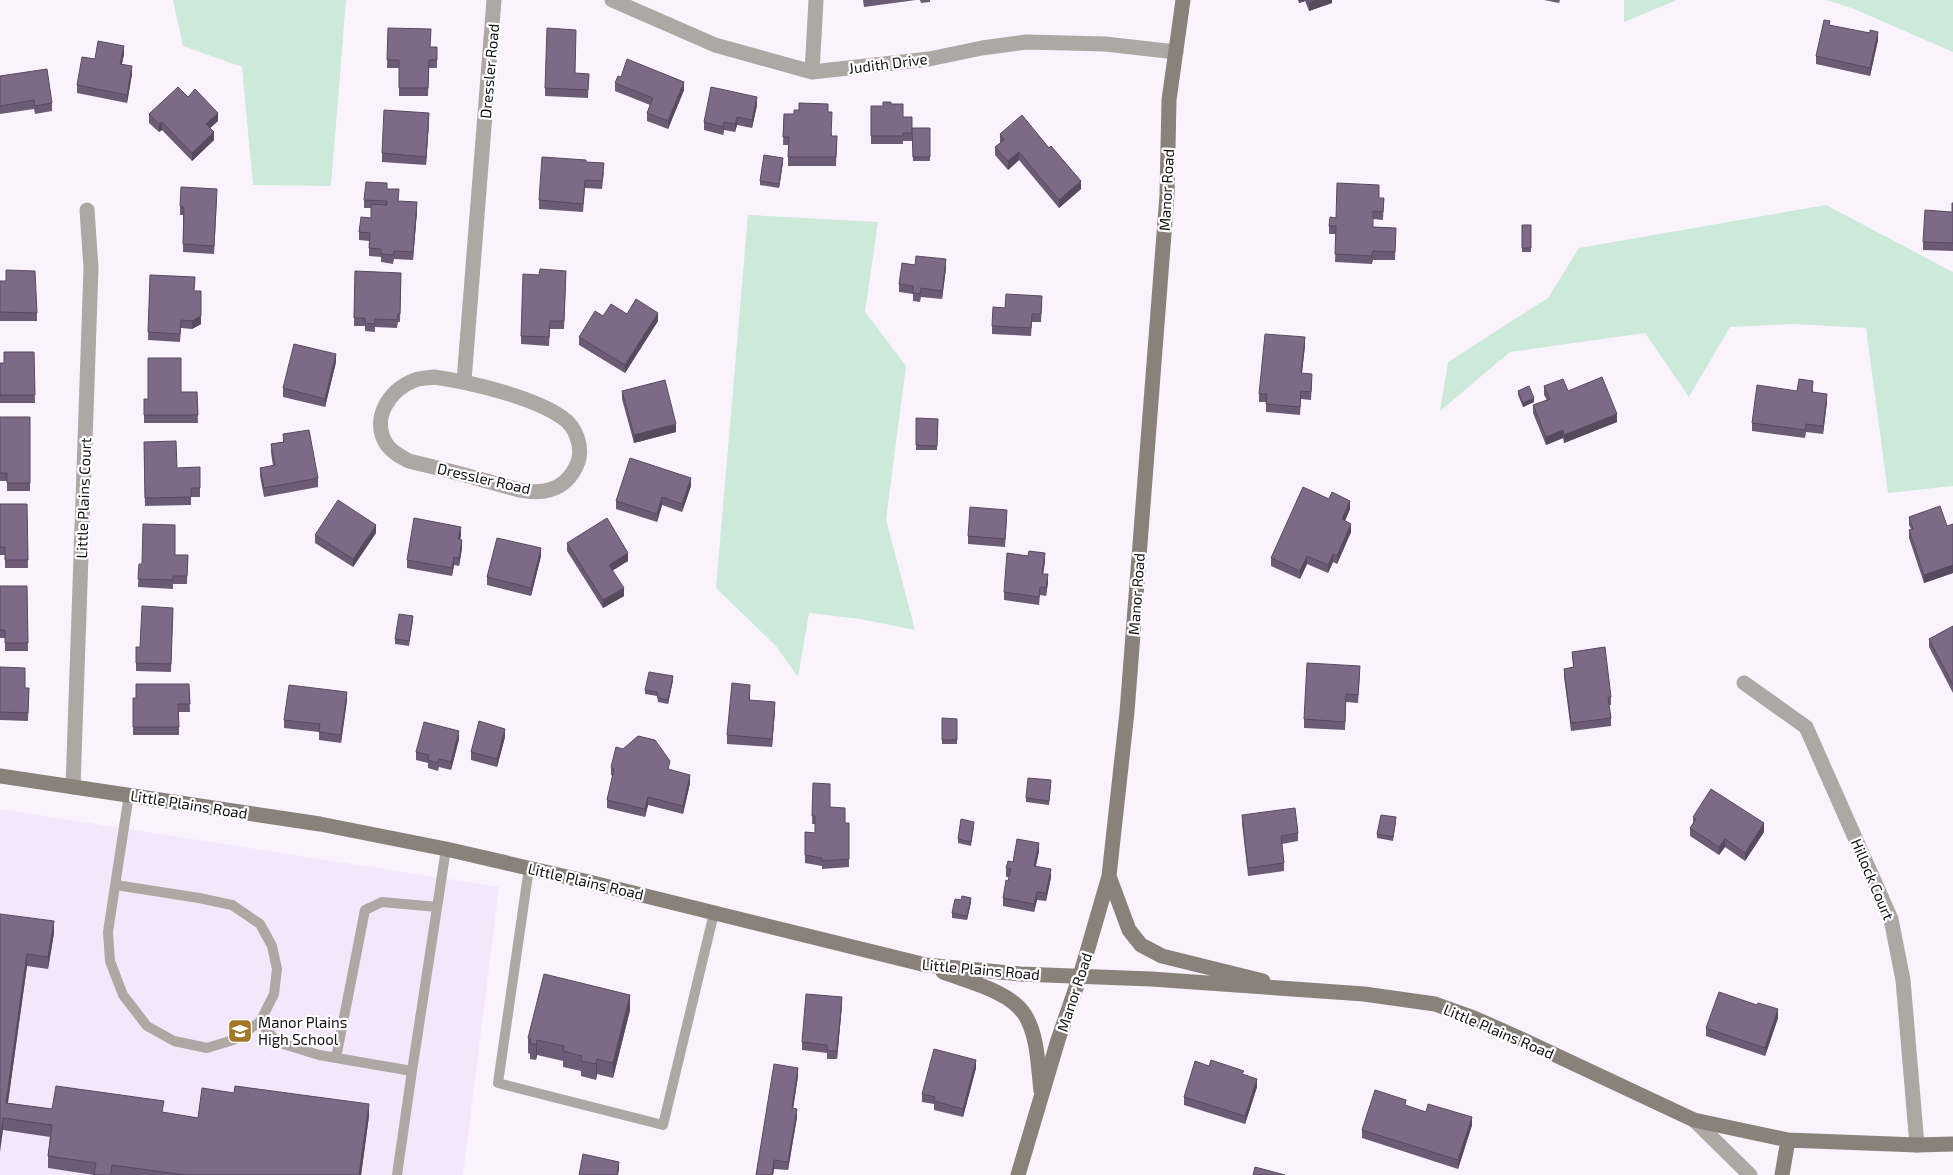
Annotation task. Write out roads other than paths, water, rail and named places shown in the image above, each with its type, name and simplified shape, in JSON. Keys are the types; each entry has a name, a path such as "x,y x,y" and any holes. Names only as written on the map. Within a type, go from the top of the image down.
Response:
{"street":[{"name":"Dressler Road","path":"464,381 494,0"},
{"name":"Judith Drive","path":"612,0 715,45 812,72 929,59 982,48 1026,42 1105,44 1176,52"},
{"path":"812,72 816,0"},
{"name":"Manor Road","path":"1018,1175 1109,876 1128,692 1167,195 1169,100 1183,0"},
{"name":"Little Plains Court","path":"73,786 91,268 87,210"},
{"name":"Dressler Road","path":"434,377 464,381 534,402 564,418 574,428 579,444 579,458 574,473 562,485 549,490 526,490 409,461 397,455 387,445 381,428 381,416 388,400 401,388 416,379 434,377"},
{"name":"Hillock Court","path":"1744,683 1806,727 1891,919 1903,980 1917,1145"},
{"name":"Little Plains Road","path":"0,776 320,824 446,849 926,965 1020,974 1364,994 1435,1004 1518,1037 1694,1120 1788,1140 1917,1145 1953,1144"},
{"path":"1109,876 1129,930 1141,945 1162,956 1294,990"},
{"path":"926,965 1000,993 1015,1003 1025,1015 1033,1035 1042,1098"},
{"path":"1694,1120 1750,1175"},
{"path":"1782,1175 1788,1140"}],"lane":[{"path":"116,884 232,905 260,924 272,946 277,969 274,994 260,1022 233,1040 207,1048 174,1042 147,1026 123,995 110,961 108,932 129,794"},
{"path":"397,1175 446,849"},
{"path":"529,868 498,1083 663,1126 714,913"},
{"path":"336,1058 365,910 382,902 437,907"},
{"path":"260,1022 277,1042 319,1055 412,1071"}],"place":[{"name":"Manor Plains High School","path":"240,1031"}]}
